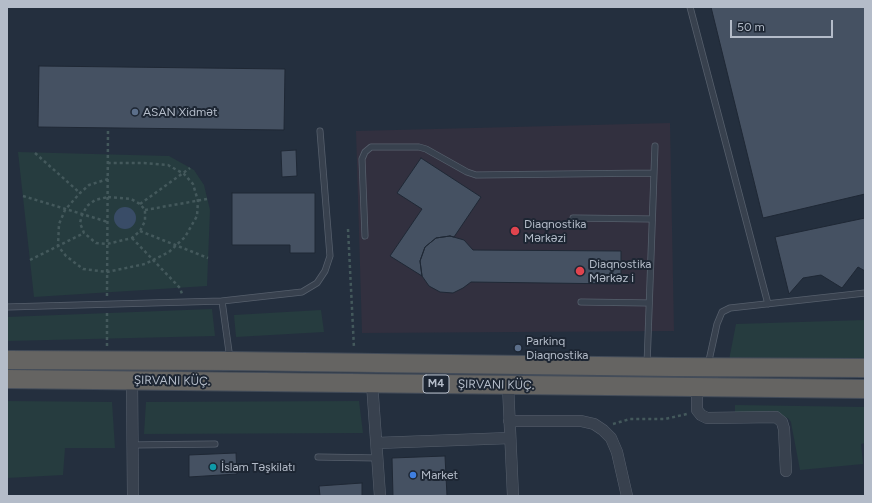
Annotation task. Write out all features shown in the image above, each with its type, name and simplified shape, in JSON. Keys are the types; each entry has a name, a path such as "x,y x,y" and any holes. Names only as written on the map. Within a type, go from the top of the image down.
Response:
{"highway":[{"name":"M4","path":"7,360 230,361 708,368 865,368"},
{"name":"ŞIRVANI KÜÇ.","path":"7,379 865,389"}],"street":[{"path":"132,381 133,496"},
{"path":"372,384 380,496"},
{"path":"508,385 513,496"},
{"path":"697,387 697,410 701,415 707,418 776,418 782,422 784,428 786,471"},
{"path":"509,421 581,420 594,424 611,438 617,452 627,496"},
{"path":"377,443 510,438"}],"lane":[{"path":"690,7 768,304"},
{"path":"7,307 222,301 302,292 317,283 325,271 330,256 320,131"},
{"path":"647,367 655,146"},
{"path":"365,236 362,159 365,152 371,147 419,147 426,149 467,172 476,175 654,173"},
{"path":"573,218 652,218"},
{"path":"708,368 717,324 722,312 730,308 865,293"},
{"path":"222,301 230,361"},
{"path":"581,302 649,303"},
{"path":"132,445 215,444"},
{"path":"318,457 378,458"}],"path":[{"path":"106,360 108,128"},
{"path":"34,153 80,193"},
{"path":"108,163 168,165 184,174 193,184 198,201 197,216 185,237 169,252 145,264 107,272 83,269 66,256 58,246 59,224 65,210 80,193 89,185 108,179"},
{"path":"140,204 184,174 190,168"},
{"path":"23,196 108,222"},
{"path":"108,197 131,199 140,204 145,210 145,221 140,231 132,238 107,244 96,243 84,233 80,223 82,215 87,206 95,200 108,197"},
{"path":"145,210 208,199"},
{"path":"348,229 354,363"},
{"path":"140,231 208,258"},
{"path":"30,260 84,233"},
{"path":"132,238 180,288 184,302"},
{"path":"603,430 615,423 630,419 665,419 697,410"}],"shaded area":[{"name":"Diaqnostika Mərkəzi","path":"670,123 674,331 362,333 356,131"}],"green space":[{"path":"18,152 169,156 194,170 204,185 210,210 207,286 34,297"},
{"path":"212,309 215,336 7,341 7,317"},
{"path":"321,310 324,332 236,337 234,315"},
{"path":"865,320 865,358 729,360 736,324"},
{"path":"7,401 112,402 115,448 65,448 63,475 7,478"},
{"path":"359,401 363,433 144,434 146,402"},
{"path":"735,405 865,407 865,443 861,444 863,464 800,470 791,422 788,418 780,416 735,414"}],"water":[{"path":"125,207 133,210 136,218 133,226 125,229 117,226 114,218 117,210"}],"building":[{"path":"711,7 865,7 865,194 763,218"},
{"path":"39,66 285,69 284,130 38,127"},
{"path":"296,150 297,176 282,177 281,151"},
{"path":"421,158 481,197 454,237 450,236 436,238 425,247 420,261 422,276 390,256 422,209 397,193"},
{"path":"232,193 315,193 315,253 290,253 290,245 232,245"},
{"path":"865,218 865,271 858,267 842,288 821,275 803,278 789,294 775,237"},
{"path":"450,236 464,240 473,250 621,251 621,284 471,282 453,293 440,292 429,286 422,276 420,261 425,247 436,238"},
{"path":"236,453 237,474 189,477 189,455"},
{"path":"445,456 447,496 393,496 392,458"},
{"path":"362,483 362,496 320,496 319,486"}],"place":[{"name":"ASAN Xidmət","path":"135,112"},
{"name":"Diaqnostika Mərkəzi","path":"515,231"},
{"name":"Diaqnostika Mərkəz i","path":"580,271"},
{"name":"Parkinq Diaqnostika","path":"518,348"},
{"name":"İslam Təşkilatı","path":"213,467"},
{"name":"Market","path":"413,475"}]}
